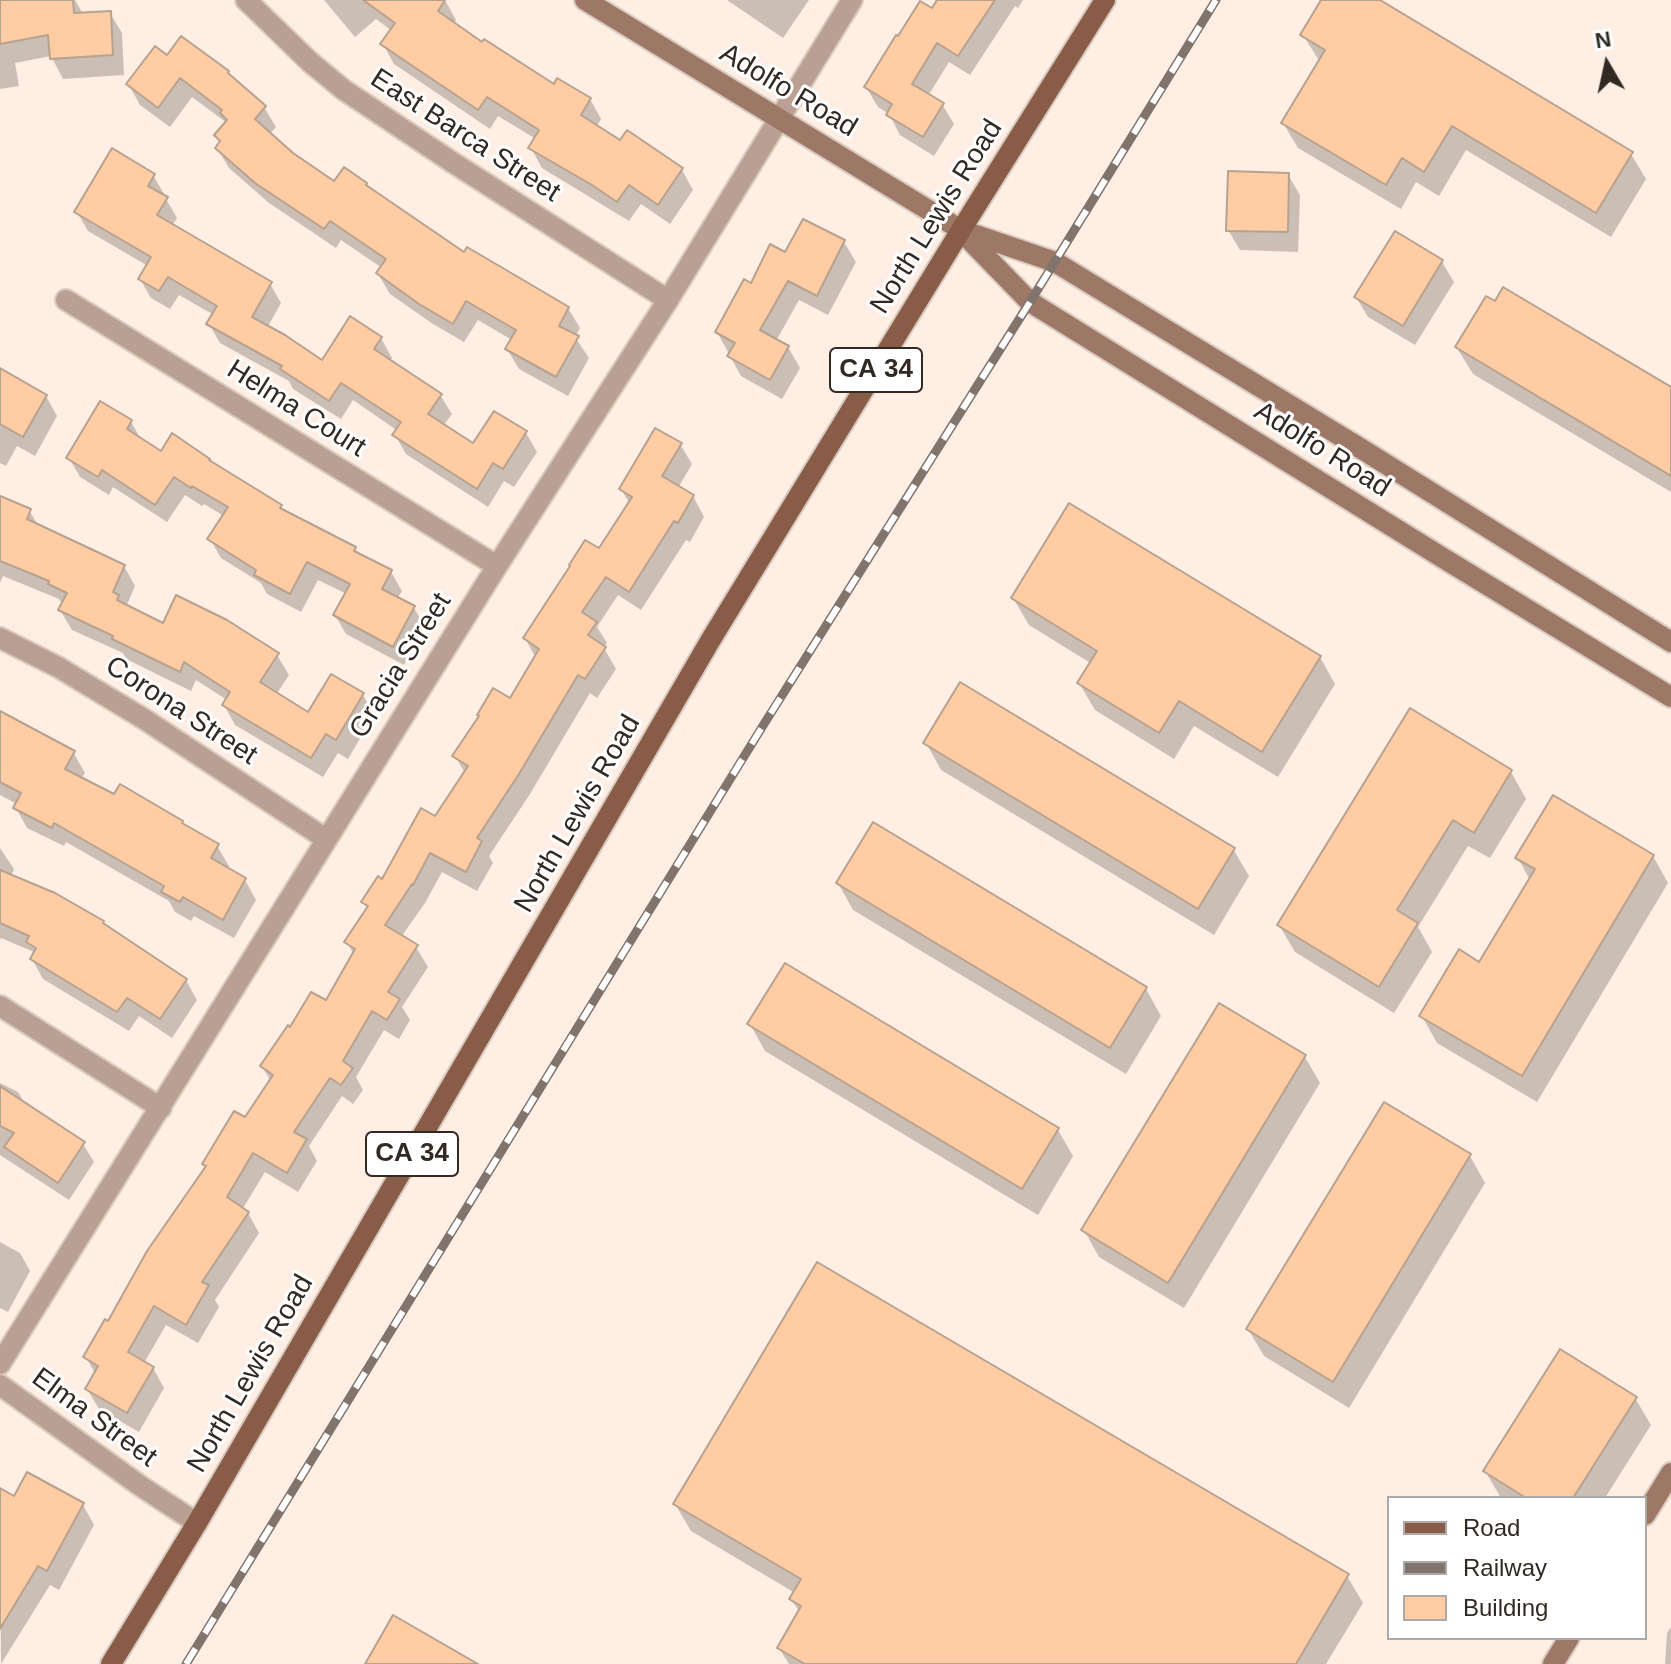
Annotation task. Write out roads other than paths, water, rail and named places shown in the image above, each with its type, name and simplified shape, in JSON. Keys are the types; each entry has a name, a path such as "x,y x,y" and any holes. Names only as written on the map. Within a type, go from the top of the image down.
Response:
{"main road":[{"name":"Adolfo Road","path":"585,0 961,230 1055,262 1671,642"},
{"name":"North Lewis Road","path":"111,1664 197,1523 710,641 1105,0"},
{"name":"Adolfo Road","path":"961,230 1030,302 1671,697"},
{"path":"1647,1512 1671,1473"},
{"path":"1553,1664 1568,1640"}],"street":[{"name":"East Barca Street","path":"246,0 344,90 668,300"},
{"name":"Gracia Street","path":"0,1364 497,566 668,300 852,0"},
{"name":"Helma Court","path":"66,300 497,566"},
{"name":"Corona Street","path":"0,638 58,667 144,719 326,839"},
{"path":"0,1006 161,1108"},
{"name":"Elma Street","path":"0,1385 197,1523"}],"railway":[{"path":"186,1664 764,724 1216,0"}]}
